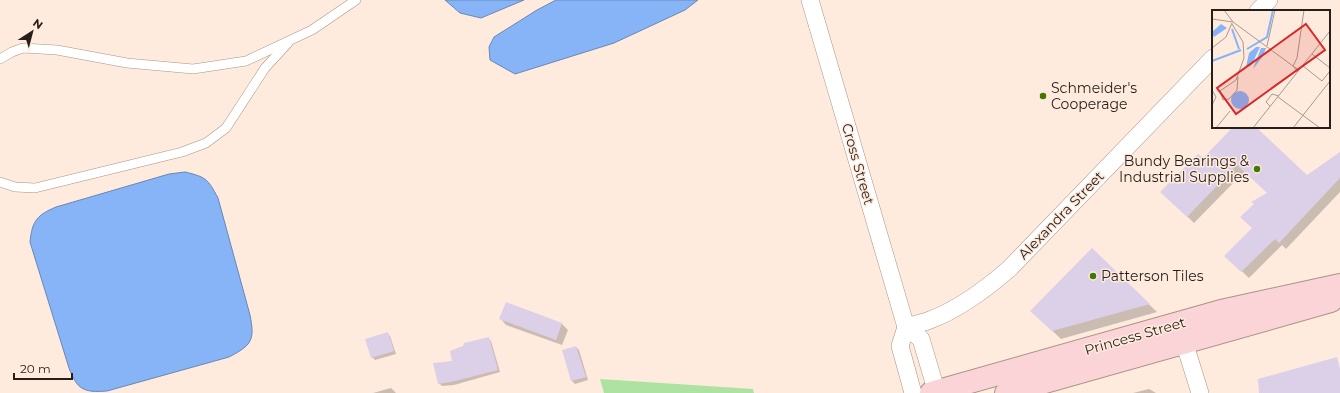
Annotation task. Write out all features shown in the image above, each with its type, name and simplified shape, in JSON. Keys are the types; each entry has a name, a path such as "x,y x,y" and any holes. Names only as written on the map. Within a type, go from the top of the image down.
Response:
{"main road":[{"name":"Princess Street","path":"1006,393 1181,333 1221,311 1340,285"},
{"name":"Princess Street","path":"935,392 1181,333 1340,298"}],"street":[{"name":"Cross Street","path":"810,0 906,327"},
{"path":"1259,10 1269,0"},
{"name":"Alexandra Street","path":"906,327 931,319 947,311 994,282 1009,269 1212,59"},
{"path":"913,393 900,346 906,327 921,339 935,392"},
{"path":"1181,333 1200,393"}],"lane":[{"path":"0,59 23,48 57,50 127,63 192,69 246,60 312,30 356,0"},
{"path":"0,182 15,187 35,188 182,152 206,143 226,128 265,68 291,39"}],"green space":[{"path":"600,379 753,389 754,393 604,393"}],"water":[{"path":"445,0 524,0 481,18 460,13"},
{"path":"556,0 698,0 685,10 614,43 515,74 490,60 489,47 494,37"},
{"path":"185,172 202,177 206,180 218,198 250,315 252,336 250,341 243,349 229,357 107,391 92,391 82,388 75,381 69,368 30,242 34,224 40,216 56,207 169,174"}],"building":[{"path":"1232,128 1257,128 1307,175 1340,152 1340,178 1279,243 1275,239 1241,272 1224,256 1252,228 1240,217 1254,204 1251,202 1267,193 1237,165 1187,217 1160,192 1198,154 1203,158"},
{"name":"Patterson Tiles","path":"1092,248 1150,304 1052,331 1030,311"},
{"path":"506,302 562,323 556,340 499,319"},
{"path":"388,332 394,351 371,358 365,339"},
{"path":"489,337 498,370 438,384 433,363 452,361 450,351 463,346 464,343"},
{"path":"576,346 586,377 571,381 562,350"},
{"path":"1337,357 1340,369 1340,393 1259,393 1258,379"}],"place":[{"name":"Schmeider's Cooperage","path":"1043,96"},
{"name":"Bundy Bearings & Industrial Supplies","path":"1257,169"},
{"name":"Patterson Tiles","path":"1093,276"}]}
